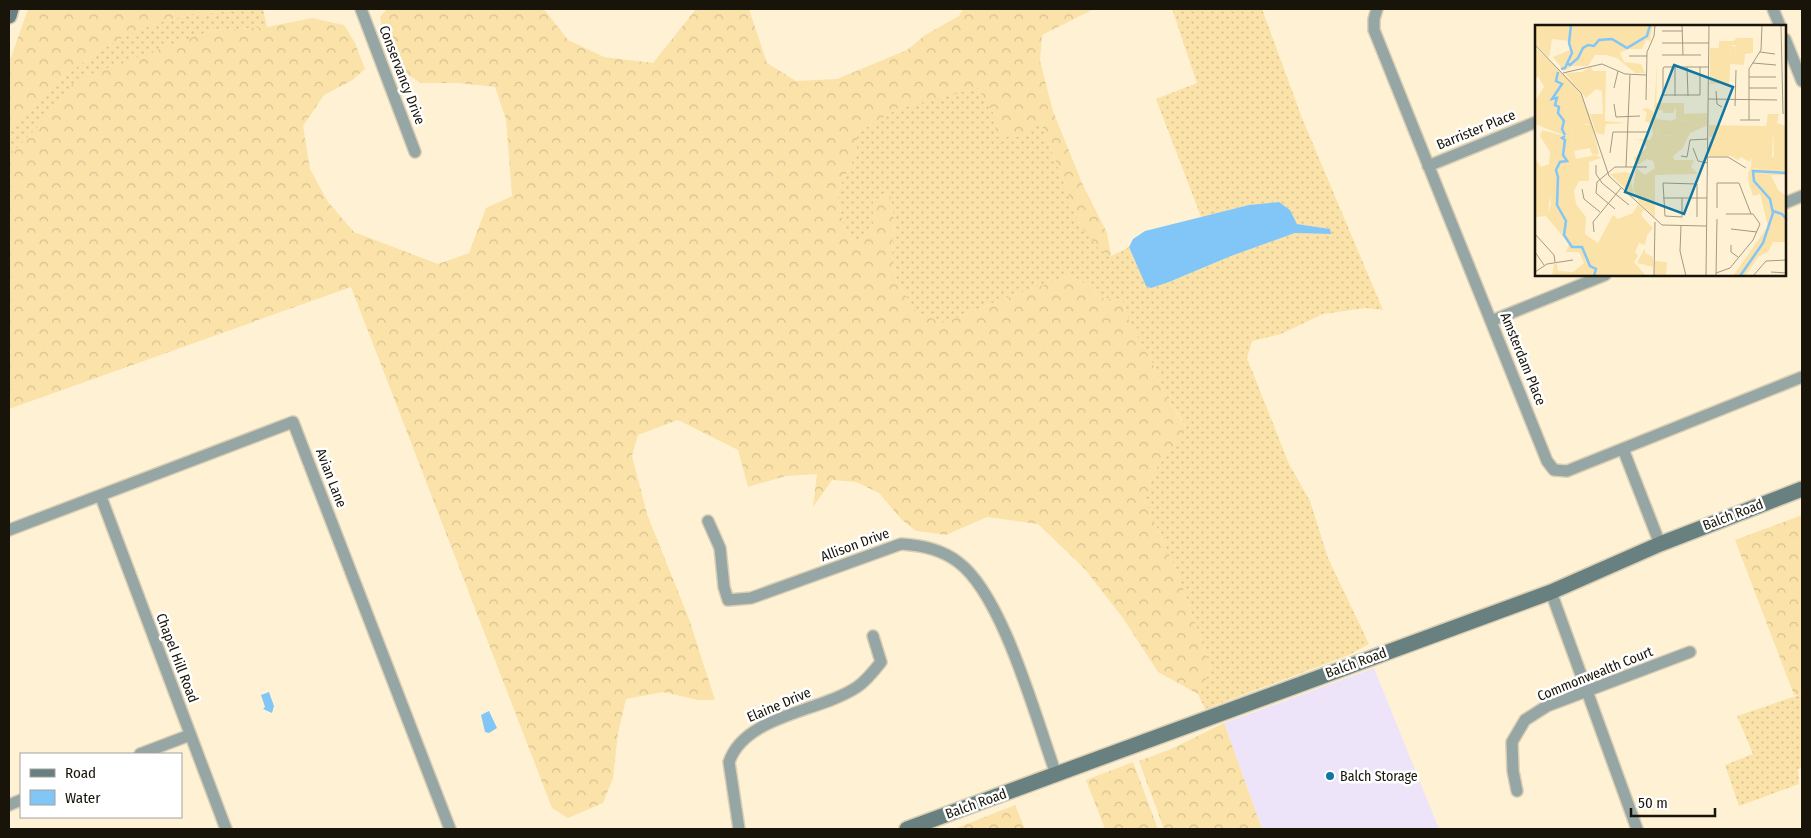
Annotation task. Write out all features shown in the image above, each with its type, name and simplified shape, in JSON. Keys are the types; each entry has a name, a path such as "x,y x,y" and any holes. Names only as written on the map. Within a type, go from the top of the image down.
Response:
{"street":[{"path":"9,16 11,9"},
{"name":"Conservancy Drive","path":"361,9 415,152"},
{"name":"Amsterdam Place","path":"1377,9 1374,19 1374,30 1547,461 1554,470 1567,471 1802,377"},
{"path":"1773,9 1776,25"},
{"path":"1786,41 1802,81"},
{"name":"Barrister Place","path":"1428,166 1535,122"},
{"path":"1786,203 1802,196"},
{"path":"1491,321 1603,276"},
{"name":"Avian Lane","path":"9,530 101,497 293,422 451,829"},
{"path":"1623,449 1660,544"},
{"name":"Balch Road","path":"907,829 1551,592 1660,544 1802,489"},
{"name":"Chapel Hill Road","path":"101,497 226,829"},
{"name":"Allison Drive","path":"708,521 720,548 724,587 728,600 752,598 901,544 926,546 958,561 978,581 993,606 1013,654 1056,774"},
{"path":"1551,592 1637,829"},
{"name":"Elaine Drive","path":"739,829 729,762 733,752 745,737 856,688 881,662 873,636"},
{"name":"Commonwealth Court","path":"1517,791 1513,771 1512,742 1525,720 1547,706 1588,693 1690,652"},
{"path":"143,753 190,735"}],"shaded area":[{"name":"Balch Storage","path":"1374,668 1439,829 1262,829 1224,723"}],"green space":[{"path":"28,9 245,9 180,17 154,24 130,34 86,60 46,93 9,130 9,63"},
{"path":"245,9 263,9 267,27 210,31 34,131 9,156 9,130 46,93 86,60 107,46 154,24 180,17"},
{"path":"387,9 544,9 568,40 604,57 653,63 696,9 749,9 767,63 796,81 837,79 907,50 925,35 959,16 963,9 1094,9 1042,35 1040,61 1053,111 1082,183 1107,233 1111,256 1098,248 1080,225 1040,120 1023,137 996,137 995,116 978,88 897,109 857,133 857,152 837,193 844,228 856,243 873,225 873,201 890,193 894,221 892,256 897,282 917,313 944,323 1069,276 1082,282 1101,298 1122,300 1131,326 1152,362 1165,394 1186,428 1153,473 1145,501 1178,574 1211,669 1198,694 1158,672 1123,618 1084,568 1038,524 987,517 946,535 916,531 902,520 879,493 856,482 832,480 813,507 817,474 786,476 748,487 738,450 678,420 638,435 632,456 647,514 689,619 715,700 698,700 663,692 626,699 618,733 613,778 603,803 568,818 552,808 351,287 9,409 9,156 34,131 77,79 210,31 267,27 312,18 344,25 355,43 365,69 351,81 324,95 303,126 310,169 328,202 354,232 438,264 469,253 486,208 512,196 506,119 495,87 458,83 421,83 402,71 385,44 380,17"},
{"path":"1172,9 1262,9 1302,118 1383,310 1365,308 1323,314 1281,334 1252,341 1247,358 1289,464 1310,501 1328,558 1369,644 1349,655 1205,709 1198,694 1211,669 1178,574 1145,501 1153,473 1186,427 1165,394 1152,362 1131,326 1122,300 1101,298 1082,282 1069,276 944,323 917,313 897,282 892,256 894,221 890,193 873,201 873,225 856,243 844,228 837,193 857,152 857,133 897,109 978,87 995,116 1040,120 1080,225 1111,256 1129,247 1146,286 1169,282 1231,256 1295,233 1330,234 1330,229 1297,224 1290,210 1279,202 1249,205 1201,217 1156,99 1197,83"},
{"path":"1802,515 1802,694 1794,695 1735,540"},
{"path":"1802,694 1802,768 1798,769 1799,784 1739,806 1725,765 1753,754 1737,716"},
{"path":"1224,723 1262,829 1164,829 1139,761 1171,749"},
{"path":"1133,762 1158,829 1105,829 1086,780"},
{"path":"1015,805 1025,829 954,829"}],"water":[{"path":"1279,202 1290,210 1297,224 1330,229 1331,234 1295,233 1231,256 1169,282 1151,288 1146,286 1129,247 1133,239 1145,231 1249,205"},
{"path":"269,692 274,706 272,713 263,709 265,707 261,695"},
{"path":"489,711 497,728 489,733 485,732 481,715"}],"place":[{"name":"Balch Storage","path":"1330,776"}]}
